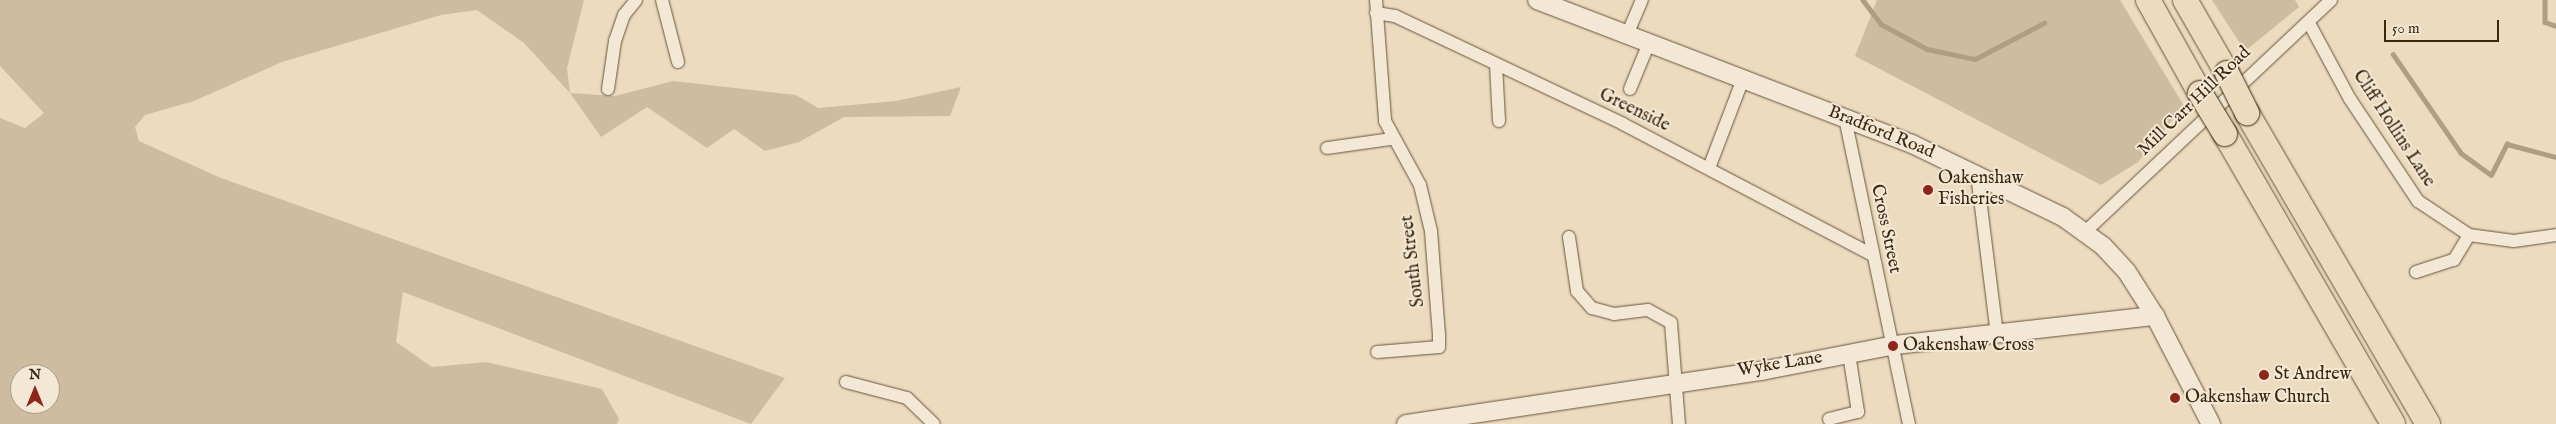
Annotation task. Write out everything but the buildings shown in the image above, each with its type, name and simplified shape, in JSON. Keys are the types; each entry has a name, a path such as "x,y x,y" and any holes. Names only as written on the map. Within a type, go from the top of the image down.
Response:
{"highway":[{"path":"2148,0 2200,93 2226,134 2393,424"},
{"path":"2184,0 2247,113 2428,424"}],"street":[{"path":"608,89 615,41 624,15 636,0"},
{"path":"662,0 678,62"},
{"name":"Bradford Road","path":"1537,0 1845,118 1977,174 2085,232 2127,272 2155,316 2211,424"},
{"path":"1627,35 1642,0"},
{"name":"Mill Carr Hill Road","path":"2085,232 2255,67 2309,23 2331,0"},
{"name":"Greenside","path":"1376,6 1709,168 1871,254"},
{"name":"South Street","path":"1376,6 1385,121 1391,139 1420,185 1432,231 1439,347 1378,352"},
{"name":"Cliff Hollins Lane","path":"2309,23 2350,99 2418,201 2470,235 2514,241 2556,236"},
{"path":"1630,89 1649,43"},
{"path":"1496,65 1499,121"},
{"path":"1709,168 1743,79"},
{"name":"Cross Street","path":"1845,118 1871,254 1895,345 1909,424"},
{"path":"1328,148 1391,139"},
{"path":"1977,174 1997,334"},
{"path":"2416,272 2454,260 2470,235"},
{"path":"1569,237 1577,291 1592,308 1614,314 1648,310 1671,323 1679,424"},
{"name":"Wyke Lane","path":"1406,424 1676,382 1895,345 2155,316"},
{"path":"1829,419 1858,412 1849,354"},
{"path":"846,382 907,398 934,424"}],"shaded area":[{"path":"0,0 584,0 567,68 570,93 524,43 477,10 441,15 282,62 194,101 145,115 135,127 139,141 221,178 785,378 751,424 403,292 396,342 432,367 486,362 602,389 619,419 617,424 0,424 0,118 25,128 44,113 0,66"},
{"path":"1877,0 2120,0 2184,106 2138,162 2101,185 1855,56"},
{"path":"2212,0 2295,0 2299,7 2245,51"},
{"path":"673,81 796,95 818,108 896,101 961,87 950,116 844,117 799,142 765,151 734,129 707,148 647,107 601,137 570,93 615,96"}],"waterway":[{"path":"1863,0 1881,24 1927,49 1975,59 2044,23"},
{"path":"2545,0 2545,22 2556,26"},
{"path":"2393,54 2461,153 2491,175 2507,144 2556,157"}],"place":[{"name":"Oakenshaw Fisheries","path":"1928,190"},
{"name":"Oakenshaw Cross","path":"1893,346"},
{"name":"St Andrew","path":"2264,375"},
{"name":"Oakenshaw Church","path":"2175,398"}]}
